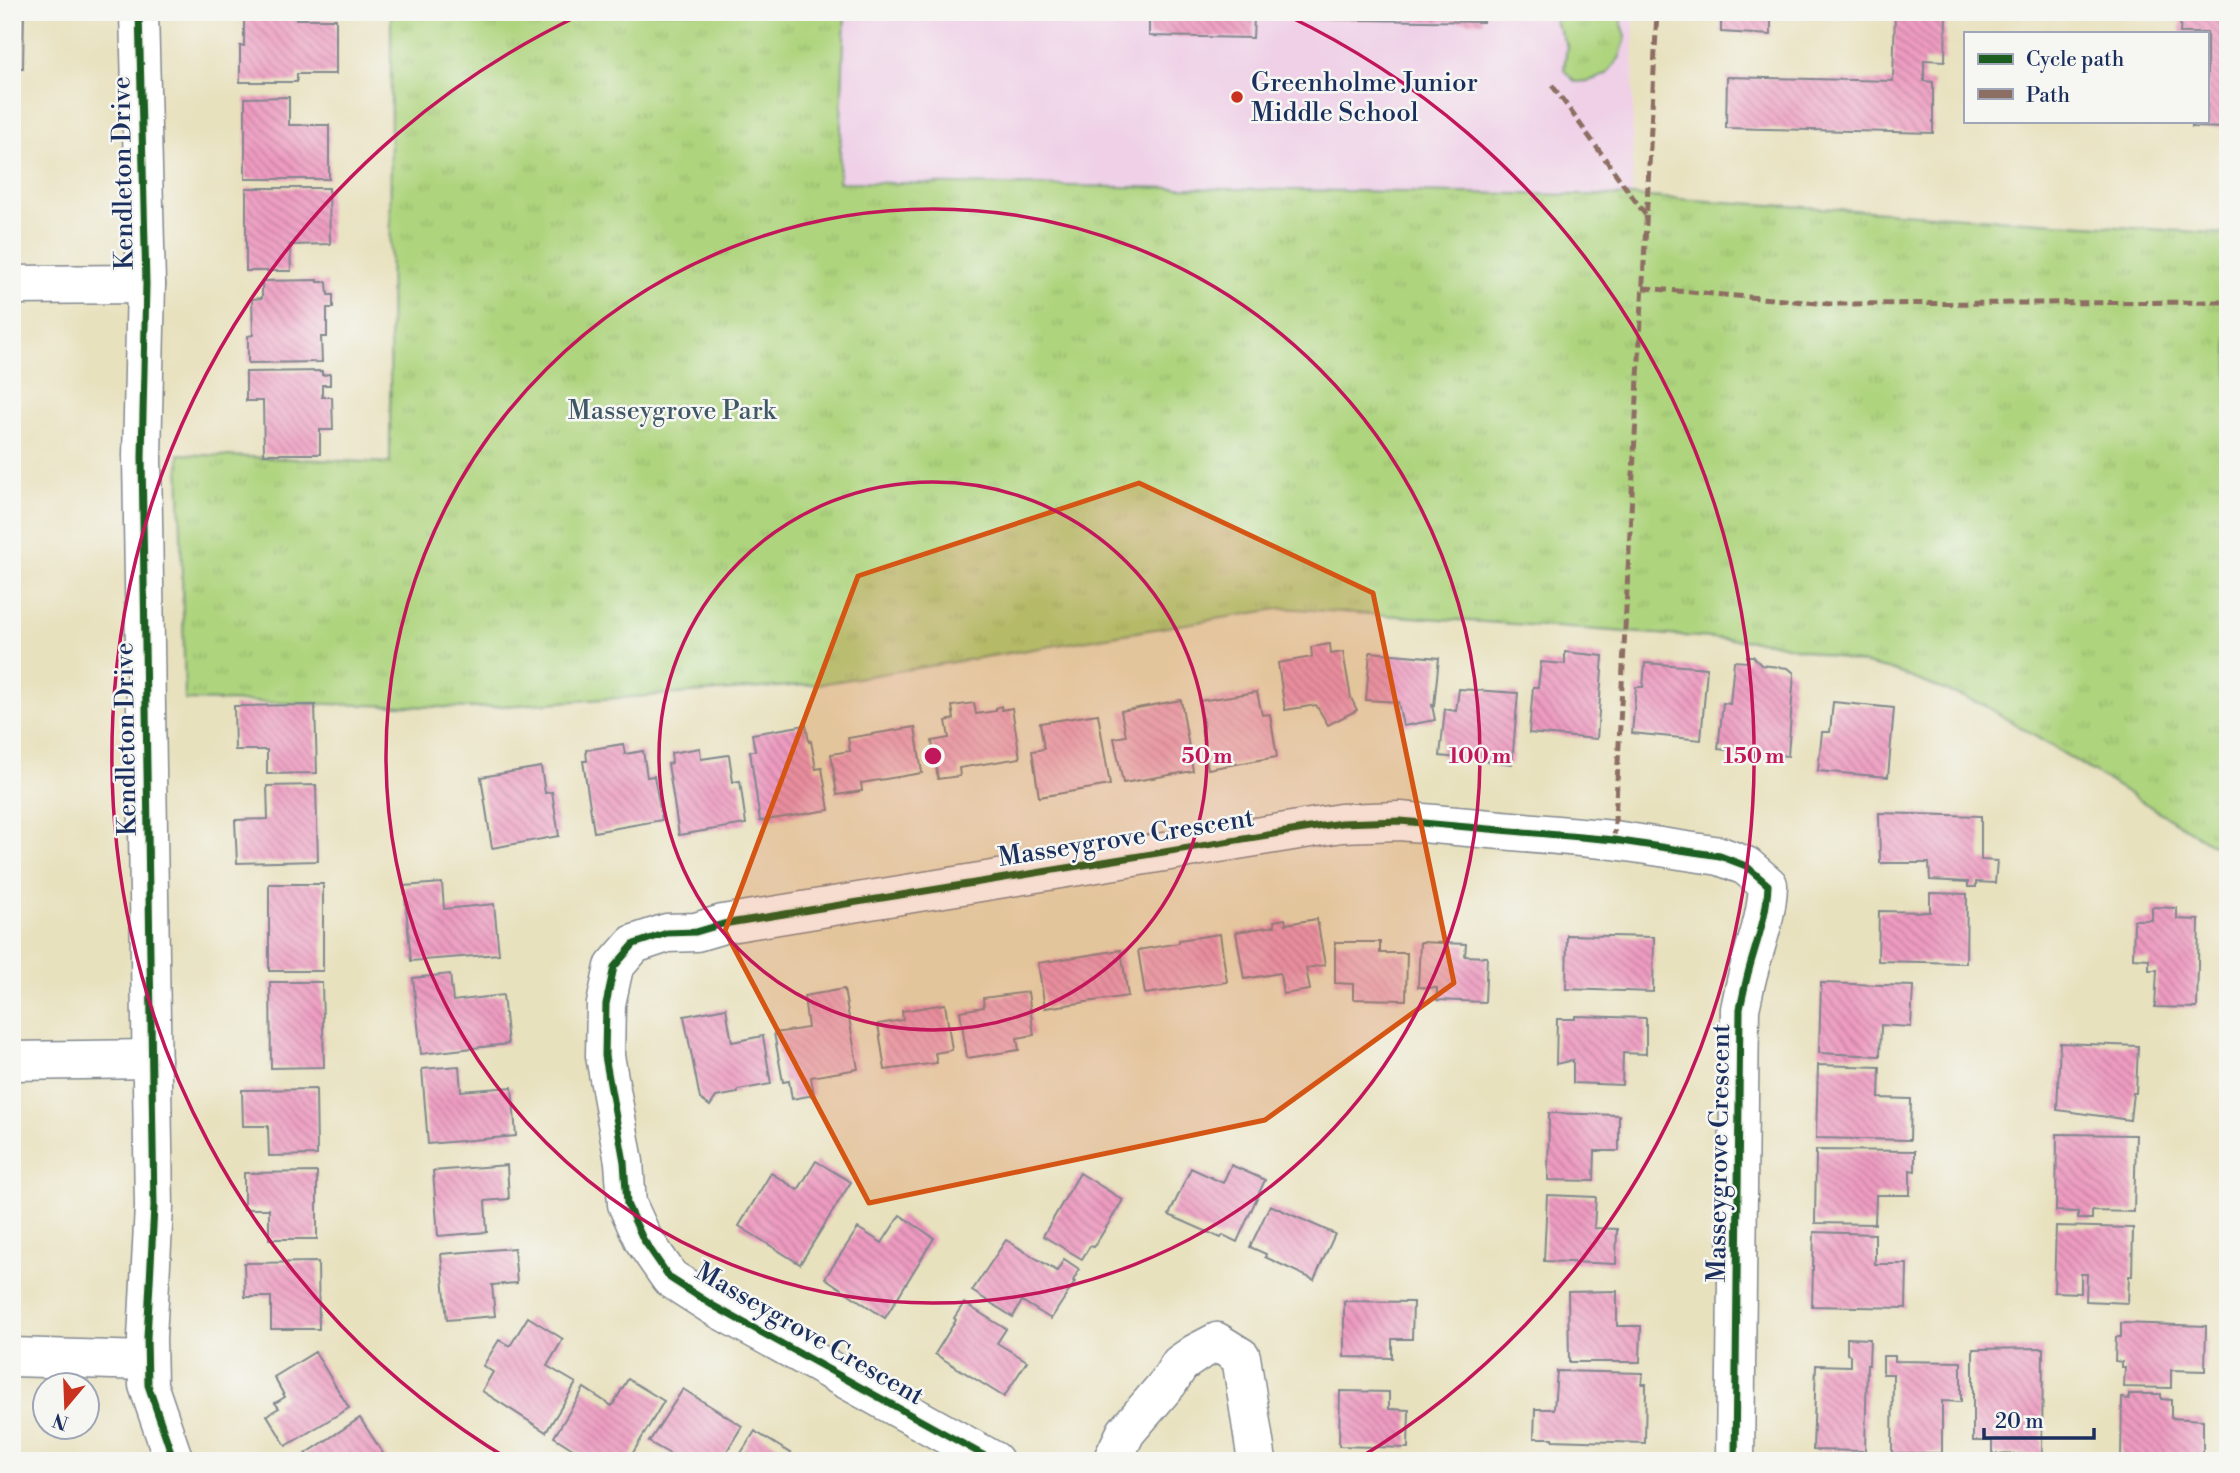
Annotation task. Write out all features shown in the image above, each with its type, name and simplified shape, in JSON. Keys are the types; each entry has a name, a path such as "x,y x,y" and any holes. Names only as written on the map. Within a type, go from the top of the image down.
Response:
{"street":[{"name":"Kendleton Drive","path":"139,12 146,284 142,457 154,1207 147,1361 148,1385 174,1461"},
{"path":"12,285 146,284"},
{"name":"Masseygrove Crescent","path":"994,1461 712,1305 670,1278 643,1239 627,1204 624,1162 605,1056 606,1004 614,967 634,944 667,933 696,933 723,924 1341,824 1401,821 1614,840 1720,856 1746,866 1768,885 1759,940 1740,1009 1735,1461"},
{"path":"12,1061 152,1059"},
{"path":"1112,1461 1126,1432 1168,1383 1180,1364 1217,1342 1241,1357 1258,1461"},
{"path":"12,1357 147,1361"}],"highlighted area":[{"path":"1139,483 1373,593 1454,983 1265,1120 869,1203 725,931 858,576"}],"shaded area":[{"name":"Greenholme Junior Middle School","path":"845,12 1634,12 1632,196 839,182"}],"green space":[{"name":"Masseygrove Park","path":"391,12 845,12 839,182 1632,196 2228,234 2228,854 1984,705 1891,670 1769,642 1283,608 820,684 473,708 185,700 179,454 390,463"},
{"path":"1557,12 1618,12 1626,36 1620,57 1606,75 1589,81 1575,82 1564,70 1567,46 1555,22"}],"building":[{"path":"12,12 24,12 23,68 12,68"},
{"path":"244,12 296,12 296,19 336,19 336,74 297,74 297,82 240,82"},
{"path":"1149,12 1483,12 1483,22 1254,18 1253,38 1149,36"},
{"path":"1721,12 1771,12 1771,35 1721,32"},
{"path":"1895,12 1946,12 1945,61 1924,60 1924,81 1933,82 1933,133 1726,128 1727,77 1893,81"},
{"path":"2181,12 2228,12 2228,128 2192,127 2192,122 2208,122 2208,32 2180,32"},
{"path":"289,97 289,125 329,125 329,179 245,179 245,98"},
{"path":"246,188 329,188 330,244 290,245 291,271 246,271"},
{"path":"262,281 327,282 328,295 333,295 333,308 327,308 327,337 321,337 322,362 248,363 248,336 253,335 252,299 262,298"},
{"path":"322,371 322,375 330,374 330,385 322,385 322,397 332,397 333,430 320,430 320,454 264,454 263,401 246,401 246,372"},
{"path":"1330,644 1331,654 1343,652 1351,698 1357,710 1328,725 1316,705 1285,710 1278,663 1312,657 1311,647"},
{"path":"1370,652 1439,658 1434,706 1432,705 1435,720 1403,726 1398,702 1366,700"},
{"path":"1565,652 1603,656 1597,739 1529,733 1533,687 1538,687 1541,662 1565,664"},
{"path":"1747,656 1753,656 1761,665 1788,668 1794,673 1788,756 1718,749 1723,703 1730,704 1734,661 1747,662"},
{"path":"1645,663 1707,668 1701,740 1632,733 1636,687 1643,687"},
{"path":"1459,689 1518,693 1512,764 1440,756 1445,709 1456,711"},
{"path":"1257,692 1262,715 1270,714 1277,757 1208,769 1199,701"},
{"path":"1181,700 1193,771 1123,783 1114,738 1126,736 1121,711"},
{"path":"1833,702 1894,708 1888,777 1818,771 1822,732 1830,732"},
{"path":"974,703 976,714 996,711 996,708 1001,706 1002,710 1012,708 1020,758 959,768 960,776 938,779 932,741 949,738 946,721 954,719 952,706"},
{"path":"315,705 317,773 267,774 267,750 235,750 234,706"},
{"path":"1098,714 1110,785 1039,797 1032,751 1044,749 1040,723"},
{"path":"806,725 816,769 822,768 829,810 760,821 750,751 755,751 752,734"},
{"path":"915,727 922,773 861,783 862,791 837,795 831,754 850,751 848,738"},
{"path":"623,744 625,754 643,751 647,777 654,776 662,820 594,832 583,761 587,761 586,750"},
{"path":"700,748 701,759 729,755 733,782 740,781 746,824 679,835 668,764 672,763 671,753"},
{"path":"541,767 545,793 552,792 559,836 492,848 481,777"},
{"path":"316,785 318,861 237,863 235,820 268,819 267,786"},
{"path":"1879,813 1981,816 1981,860 1997,861 1995,883 1976,882 1976,887 1968,887 1968,882 1930,880 1929,863 1880,863"},
{"path":"442,883 444,909 494,904 499,954 411,961 404,886"},
{"path":"269,884 323,884 323,971 269,971"},
{"path":"1930,893 1967,894 1966,963 1878,961 1879,911 1930,912"},
{"path":"2152,907 2177,908 2177,919 2199,920 2197,1008 2155,1007 2157,970 2149,970 2149,959 2133,958 2134,920 2152,920"},
{"path":"1285,919 1286,924 1317,919 1325,965 1306,968 1310,990 1283,994 1280,973 1244,979 1236,932 1275,926 1274,921"},
{"path":"1220,934 1227,982 1145,994 1138,950"},
{"path":"1567,935 1654,937 1653,992 1566,989"},
{"path":"1335,942 1380,942 1380,953 1407,953 1406,1000 1353,999 1353,984 1335,983"},
{"path":"1420,942 1466,944 1465,956 1487,957 1485,1002 1437,1000 1437,988 1418,987"},
{"path":"1121,950 1128,996 1045,1008 1038,963"},
{"path":"450,974 453,1001 503,995 508,1044 421,1054 413,978"},
{"path":"270,982 322,982 324,1067 271,1068"},
{"path":"1821,983 1913,986 1911,1027 1881,1025 1880,1056 1819,1053"},
{"path":"844,989 858,1069 811,1077 814,1095 792,1099 789,1081 783,1082 774,1033 808,1028 804,996"},
{"path":"1028,992 1034,1035 1017,1038 1019,1050 967,1058 960,1011 984,1007 983,998"},
{"path":"945,1004 952,1050 935,1053 937,1063 885,1070 878,1024 903,1020 902,1011"},
{"path":"726,1008 732,1042 763,1036 771,1084 716,1097 710,1106 700,1099 684,1016"},
{"path":"1575,1016 1646,1018 1646,1054 1623,1053 1622,1085 1573,1083 1573,1060 1556,1064 1557,1019 1575,1019"},
{"path":"2060,1043 2138,1046 2136,1093 2133,1093 2130,1120 2057,1110"},
{"path":"1818,1065 1880,1067 1879,1098 1911,1099 1910,1140 1816,1138"},
{"path":"459,1066 461,1091 512,1087 516,1136 428,1144 422,1069"},
{"path":"316,1089 317,1155 269,1156 268,1126 243,1126 242,1090"},
{"path":"1549,1113 1619,1115 1619,1151 1595,1151 1594,1181 1548,1180"},
{"path":"2057,1134 2136,1135 2134,1212 2092,1211 2092,1219 2078,1219 2078,1212 2056,1211"},
{"path":"1816,1150 1915,1151 1915,1171 1910,1170 1910,1195 1876,1195 1875,1224 1815,1223"},
{"path":"816,1161 851,1182 800,1264 739,1226 771,1173 798,1190"},
{"path":"507,1165 509,1199 485,1201 487,1232 438,1236 433,1171"},
{"path":"1231,1165 1265,1180 1237,1242 1223,1235 1221,1238 1169,1215 1191,1168 1223,1183"},
{"path":"317,1172 317,1239 269,1239 269,1209 244,1209 244,1173"},
{"path":"1080,1173 1123,1200 1094,1247 1090,1246 1082,1259 1043,1236"},
{"path":"1547,1195 1596,1197 1594,1228 1617,1229 1616,1264 1544,1261"},
{"path":"1270,1205 1335,1234 1314,1280 1250,1247"},
{"path":"900,1215 934,1238 885,1318 825,1278 858,1228 882,1243"},
{"path":"2056,1226 2133,1228 2132,1276 2129,1276 2128,1303 2086,1301 2087,1274 2081,1274 2081,1293 2054,1292"},
{"path":"1814,1232 1875,1234 1875,1264 1907,1264 1906,1308 1812,1306"},
{"path":"1006,1240 1057,1271 1064,1259 1079,1269 1073,1281 1075,1282 1051,1319 1022,1301 1013,1317 972,1291"},
{"path":"514,1248 517,1283 492,1285 495,1316 447,1320 441,1254"},
{"path":"318,1262 319,1329 271,1329 271,1297 245,1297 244,1263"},
{"path":"1617,1291 1617,1326 1641,1326 1640,1362 1569,1362 1568,1292"},
{"path":"1344,1301 1413,1302 1412,1339 1392,1339 1392,1358 1344,1357"},
{"path":"964,1303 1006,1329 997,1343 1027,1361 1004,1397 935,1354"},
{"path":"528,1317 563,1339 547,1366 576,1383 546,1432 482,1391 493,1372 483,1366 499,1340 510,1346"},
{"path":"2121,1323 2206,1326 2205,1371 2171,1370 2171,1388 2124,1387 2125,1367 2122,1367 2122,1362 2115,1361 2116,1337 2121,1337"},
{"path":"1847,1338 1870,1339 1865,1451 1813,1450 1816,1365 1850,1366"},
{"path":"2043,1348 2042,1455 1992,1454 1992,1441 1973,1441 1973,1349"},
{"path":"315,1352 349,1408 286,1446 267,1415 279,1408 275,1403 285,1397 274,1377"},
{"path":"1883,1356 1895,1356 1895,1361 1961,1362 1961,1402 1942,1401 1942,1453 1892,1453 1893,1374 1883,1374"},
{"path":"1557,1371 1643,1373 1642,1384 1646,1384 1645,1443 1534,1438 1535,1409 1554,1409"},
{"path":"628,1379 664,1401 628,1461 592,1461 554,1437 584,1388 612,1406"},
{"path":"683,1389 742,1426 721,1461 673,1461 675,1457 649,1442"},
{"path":"1340,1391 1389,1392 1389,1409 1409,1410 1408,1448 1339,1446"},
{"path":"2129,1394 2161,1394 2161,1399 2171,1400 2171,1418 2203,1420 2203,1461 2121,1460 2122,1398 2129,1399"},
{"path":"360,1418 388,1461 295,1461"},
{"path":"756,1432 803,1461 736,1461"}],"marked path":[{"path":"1614,840 1657,12"},
{"path":"1552,85 1647,217"},
{"path":"1643,288 1830,304 2228,302"}],"cycle path":[{"path":"139,12 146,284 142,457 154,1207 147,1338 148,1385 174,1461"},
{"path":"994,1461 712,1305 670,1278 643,1239 627,1204 624,1162 605,1056 606,1004 614,967 634,944 667,933 696,932 723,924 1341,823 1400,821 1614,840 1720,856 1746,866 1768,885 1764,916 1740,1009 1735,1461"}],"place":[{"name":"Greenholme Junior Middle School","path":"1237,97"}]}
